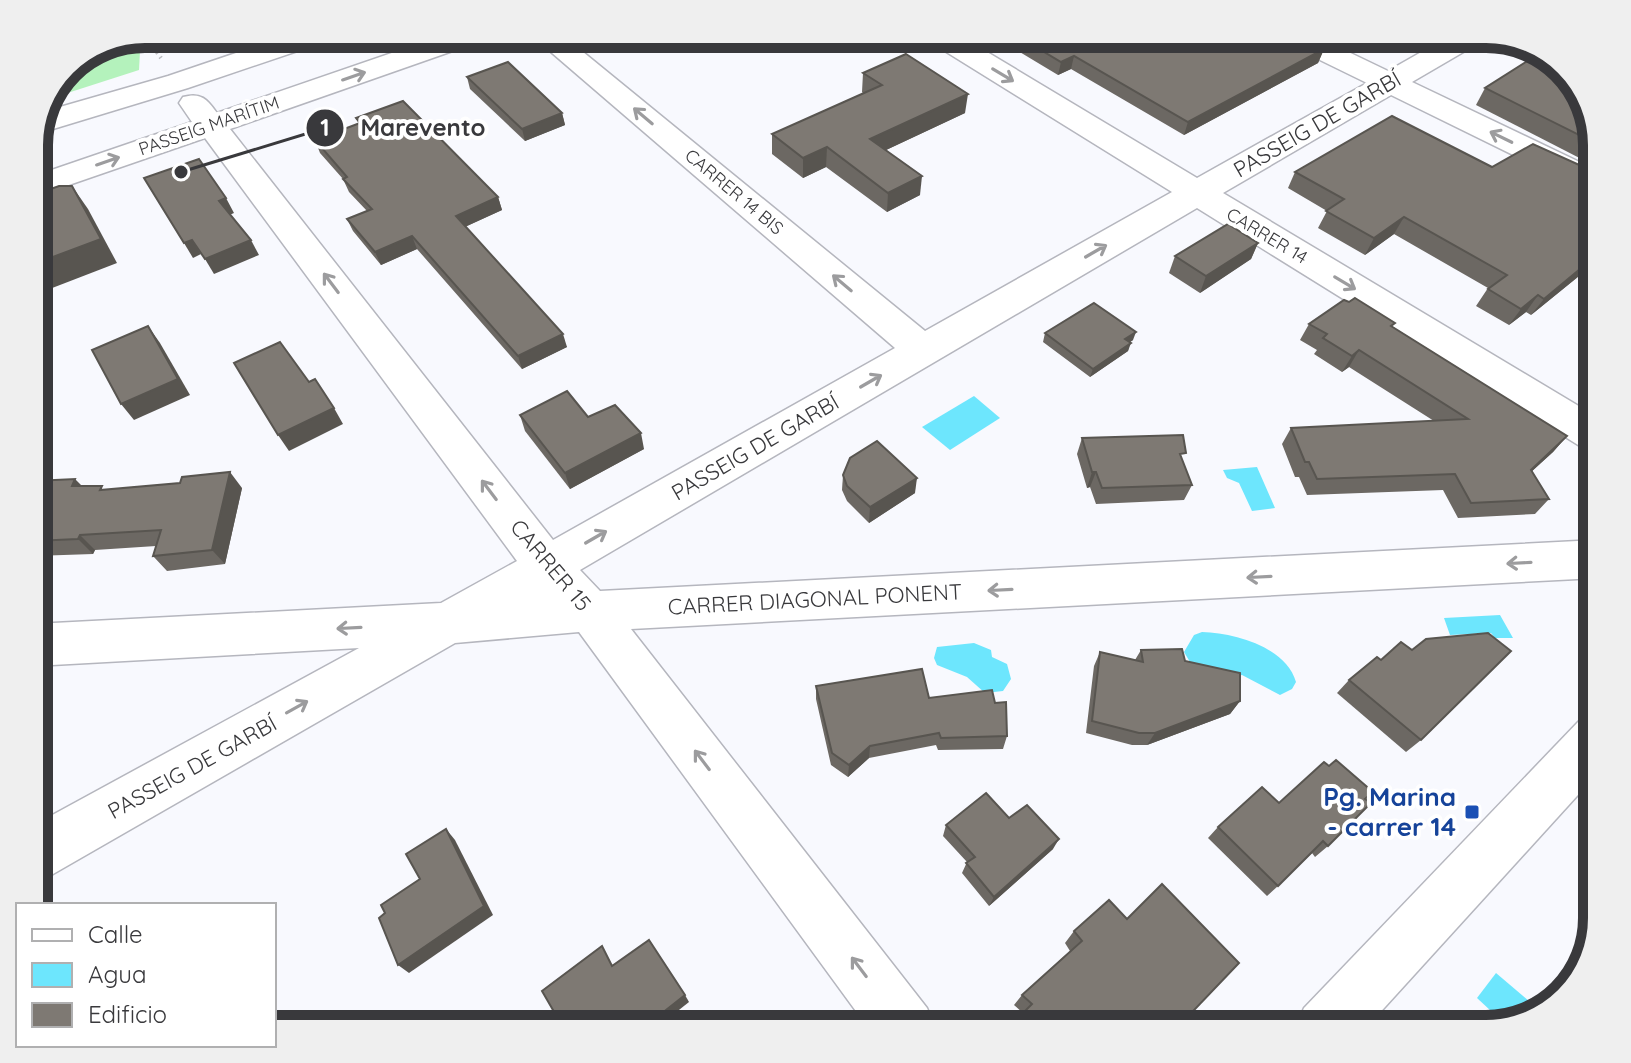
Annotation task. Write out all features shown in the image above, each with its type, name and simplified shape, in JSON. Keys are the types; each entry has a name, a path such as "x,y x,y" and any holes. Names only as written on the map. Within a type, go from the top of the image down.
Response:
{"street":[{"path":"51,119 279,48"},
{"name":"PASSEIG MARÍTIM","path":"48,181 364,48"},
{"name":"PASSEIG MARÍTIM","path":"62,147 202,114 426,48"},
{"name":"CARRER 14 BIS","path":"561,48 924,351"},
{"name":"CARRER 14","path":"960,48 1583,428"},
{"path":"1318,48 1583,176"},
{"name":"PASSEIG DE GARBÍ","path":"48,847 448,623 1449,48"},
{"name":"CARRER 15","path":"202,114 546,565 590,611 895,1015"},
{"name":"CARRER DIAGONAL PONENT","path":"48,644 448,623 590,611 1583,560"},
{"path":"1338,1015 1583,753"}],"green space":[{"path":"138,49 139,70 63,95 81,72 108,55"}],"water":[{"path":"974,396 1000,418 950,450 922,427"},
{"path":"1257,467 1275,508 1252,511 1239,483 1227,478 1223,470"},
{"path":"1500,615 1513,638 1495,638 1491,633 1450,635 1444,618"},
{"path":"1202,632 1244,639 1271,651 1290,670 1296,682 1292,689 1280,695 1242,675 1227,678 1193,667 1184,652 1194,635"},
{"path":"974,643 991,650 992,657 1007,664 1011,679 1003,691 985,693 967,677 937,665 934,658 937,647"},
{"path":"1496,973 1532,1003 1495,1014 1477,998"}],"building":[{"path":"1038,48 1324,49 1188,122 1074,56 1061,62"},
{"path":"906,54 968,94 870,139 922,176 888,193 827,147 803,158 772,134 882,85 863,73"},
{"path":"1531,59 1550,72 1567,91 1578,114 1582,137 1485,88"},
{"path":"508,62 562,113 522,129 467,77"},
{"path":"403,101 498,197 456,216 563,334 518,356 412,236 375,252 347,219 372,209 343,179 347,177 315,140 360,123 356,118"},
{"path":"1392,116 1492,167 1533,144 1583,167 1583,266 1544,299 1538,295 1521,309 1488,289 1507,275 1404,217 1374,238 1326,211 1344,199 1295,172"},
{"path":"199,159 226,198 219,201 251,240 205,259 192,240 184,243 144,178"},
{"path":"72,186 101,239 48,259 48,190"},
{"path":"1228,224 1258,243 1206,276 1175,256"},
{"path":"1355,298 1395,323 1391,326 1567,436 1531,470 1549,499 1471,503 1455,474 1317,479 1309,462 1305,462 1291,428 1468,419 1359,350 1352,356 1323,338 1327,334 1309,324 1344,300 1349,302"},
{"path":"1094,303 1136,332 1125,339 1131,343 1093,369 1045,333"},
{"path":"148,326 178,379 121,404 92,350"},
{"path":"280,342 309,382 315,379 334,408 278,435 234,363"},
{"path":"567,391 588,417 615,405 641,433 565,473 520,415"},
{"path":"1183,435 1186,453 1180,454 1192,485 1102,488 1096,472 1092,472 1082,438"},
{"path":"877,441 917,478 870,507 847,486 843,475 850,458"},
{"path":"230,472 212,550 153,556 161,530 80,535 78,539 48,540 48,480 75,479 72,486 102,486 100,490 180,483 182,477"},
{"path":"1488,633 1511,651 1421,740 1349,680 1377,657 1381,660 1401,642 1412,650 1426,639"},
{"path":"1182,649 1185,661 1240,673 1240,701 1155,733 1139,733 1092,721 1100,652 1143,662 1141,650"},
{"path":"922,669 929,698 992,690 995,703 1006,702 1007,736 941,738 939,733 870,746 849,765 832,753 816,686"},
{"path":"1336,760 1373,792 1365,799 1371,803 1328,846 1323,841 1278,886 1218,827 1262,787 1279,803 1324,762 1329,766"},
{"path":"986,793 1009,818 1027,805 1059,839 994,897 966,863 975,857 946,825"},
{"path":"446,829 484,906 398,965 379,918 385,913 381,905 420,879 406,854"},
{"path":"1162,884 1239,963 1189,1015 1023,1015 1032,1004 1022,995 1082,941 1074,931 1109,900 1127,919"},
{"path":"649,940 685,995 660,1015 556,1015 542,991 602,946 612,966"}],"place":[{"name":"Marevento","path":"181,172"},
{"name":"Pg. Marina - carrer 14","path":"1472,812"}]}
